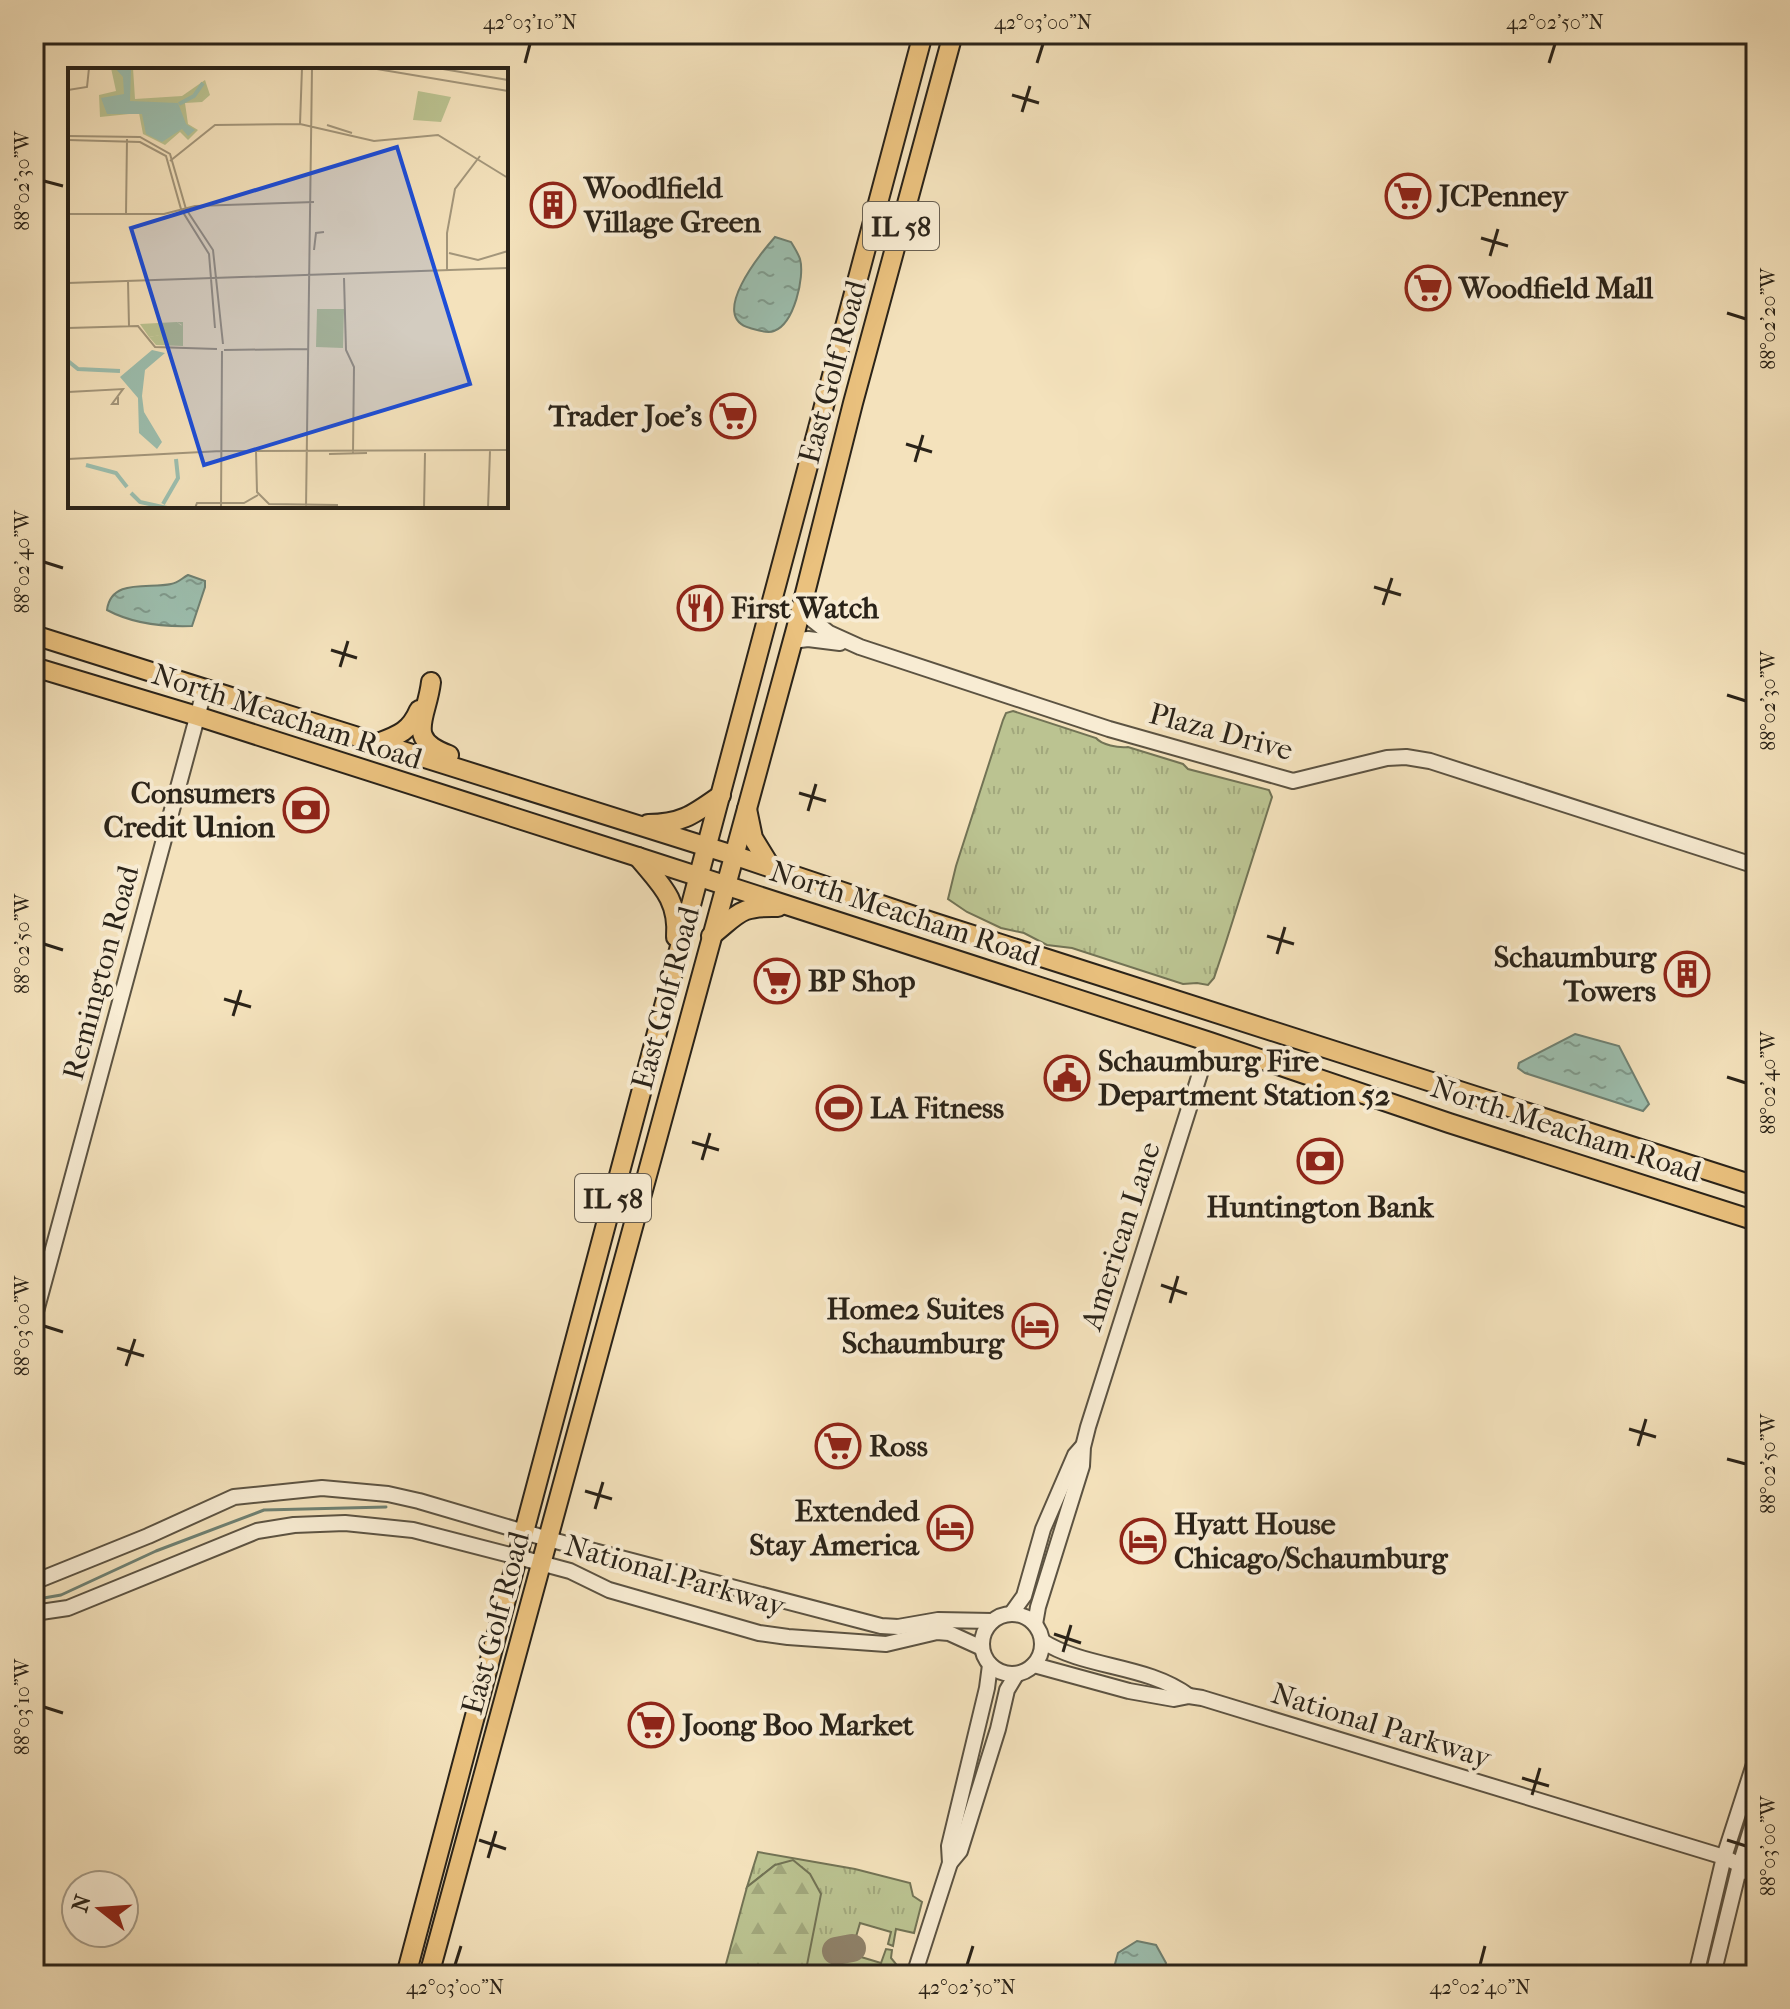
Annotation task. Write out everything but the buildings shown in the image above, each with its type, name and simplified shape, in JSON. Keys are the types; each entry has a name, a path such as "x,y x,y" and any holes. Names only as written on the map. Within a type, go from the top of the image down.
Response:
{"main road":[{"name":"East Golf Road","path":"406,1975 923,34"},
{"name":"East Golf Road","path":"429,1975 792,641 855,394 953,34"},
{"name":"North Meacham Road","path":"34,635 733,855 1756,1186"},
{"name":"North Meacham Road","path":"34,667 724,884 1756,1221"},
{"path":"378,743 413,726 431,682 422,725 428,745 449,755 524,779 539,793"},
{"path":"635,824 679,821 721,795"},
{"path":"746,807 753,838 772,869"},
{"path":"638,857 673,900 677,923 674,970"},
{"path":"711,936 741,910 796,908"}],"street":[{"name":"Plaza Drive","path":"800,610 829,633 860,647 1109,729 1293,781 1387,758 1430,761 1756,866"},
{"name":"Plaza Drive","path":"792,641 829,641 860,647"},
{"name":"Remington Road","path":"34,1319 205,688"},
{"name":"American Lane","path":"1035,1624 1082,1466 1083,1447 1210,1042"},
{"name":"American Lane","path":"1011,1614 1024,1596 1043,1529 1075,1455 1083,1447"},
{"name":"National Parkway","path":"34,1582 234,1497 322,1488 388,1494 881,1626 898,1627 938,1620 992,1621"},
{"name":"National Parkway","path":"34,1613 68,1608 257,1531 294,1525 345,1523 413,1530 518,1557 570,1571 609,1590 759,1633 886,1644 937,1632 949,1633 982,1648"},
{"path":"950,1863 960,1851 1007,1690 1016,1675 1034,1665 1040,1657 1042,1641 1035,1624 1021,1615 1011,1614 992,1621 986,1629 982,1648 990,1665 998,1671 1016,1675"},
{"name":"National Parkway","path":"1042,1641 1060,1652 1125,1668 1175,1686 1189,1696 1724,1857 1740,1865 1756,1880"},
{"path":"914,1975 950,1863 949,1846 990,1665"},
{"name":"National Parkway","path":"1034,1665 1129,1691 1174,1699 1189,1696"},
{"path":"1696,1975 1724,1857 1756,1758"},
{"path":"1713,1975 1756,1813"},
{"path":"1740,1865 1756,1864"}],"green space":[{"path":"1013,711 1106,744 1128,747 1183,764 1188,769 1269,790 1272,797 1214,978 1208,985 1183,984 1072,948 1047,945 1024,933 1001,928 948,899 1003,720 1006,713"},
{"path":"758,1852 855,1869 910,1883 913,1896 922,1902 914,1933 896,1929 893,1946 888,1944 891,1932 860,1923 853,1947 836,1950 838,1945 832,1944 829,1954 834,1956 836,1952 852,1949 851,1954 881,1963 886,1949 892,1950 891,1958 899,1975 805,1975 806,1958 775,1865 747,1887"},
{"path":"793,1860 810,1874 821,1894 805,1975 723,1975 747,1887 775,1865"}],"water":[{"path":"775,237 791,242 800,259 801,277 787,319 781,327 765,332 738,322 734,311 742,284"},
{"path":"188,575 205,581 192,626 148,624 107,610 110,600 123,589 171,584"},
{"path":"1575,1034 1619,1046 1649,1104 1643,1111 1525,1073 1518,1068 1519,1063"},
{"path":"1137,1941 1156,1945 1166,1963 1164,1975 1112,1975 1118,1953"}],"waterway":[{"path":"38,1599 61,1595 156,1551 264,1510 386,1507"}],"taxiway":[{"path":"836,1951 852,1948"}],"place":[{"name":"JCPenney","path":"1408,196"},
{"name":"Woodlfield Village Green","path":"553,205"},
{"name":"Woodfield Mall","path":"1428,288"},
{"name":"Trader Joe's","path":"733,416"},
{"name":"First Watch","path":"700,608"},
{"name":"Consumers Credit Union","path":"306,810"},
{"name":"Schaumburg Towers","path":"1687,974"},
{"name":"BP Shop","path":"777,981"},
{"name":"Schaumburg Fire Department Station 52","path":"1067,1078"},
{"name":"LA Fitness","path":"839,1108"},
{"name":"Huntington Bank","path":"1320,1161"},
{"name":"Home2 Suites Schaumburg","path":"1035,1326"},
{"name":"Ross","path":"838,1446"},
{"name":"Extended Stay America","path":"950,1528"},
{"name":"Hyatt House Chicago/Schaumburg","path":"1143,1541"},
{"name":"Joong Boo Market","path":"651,1725"}]}
